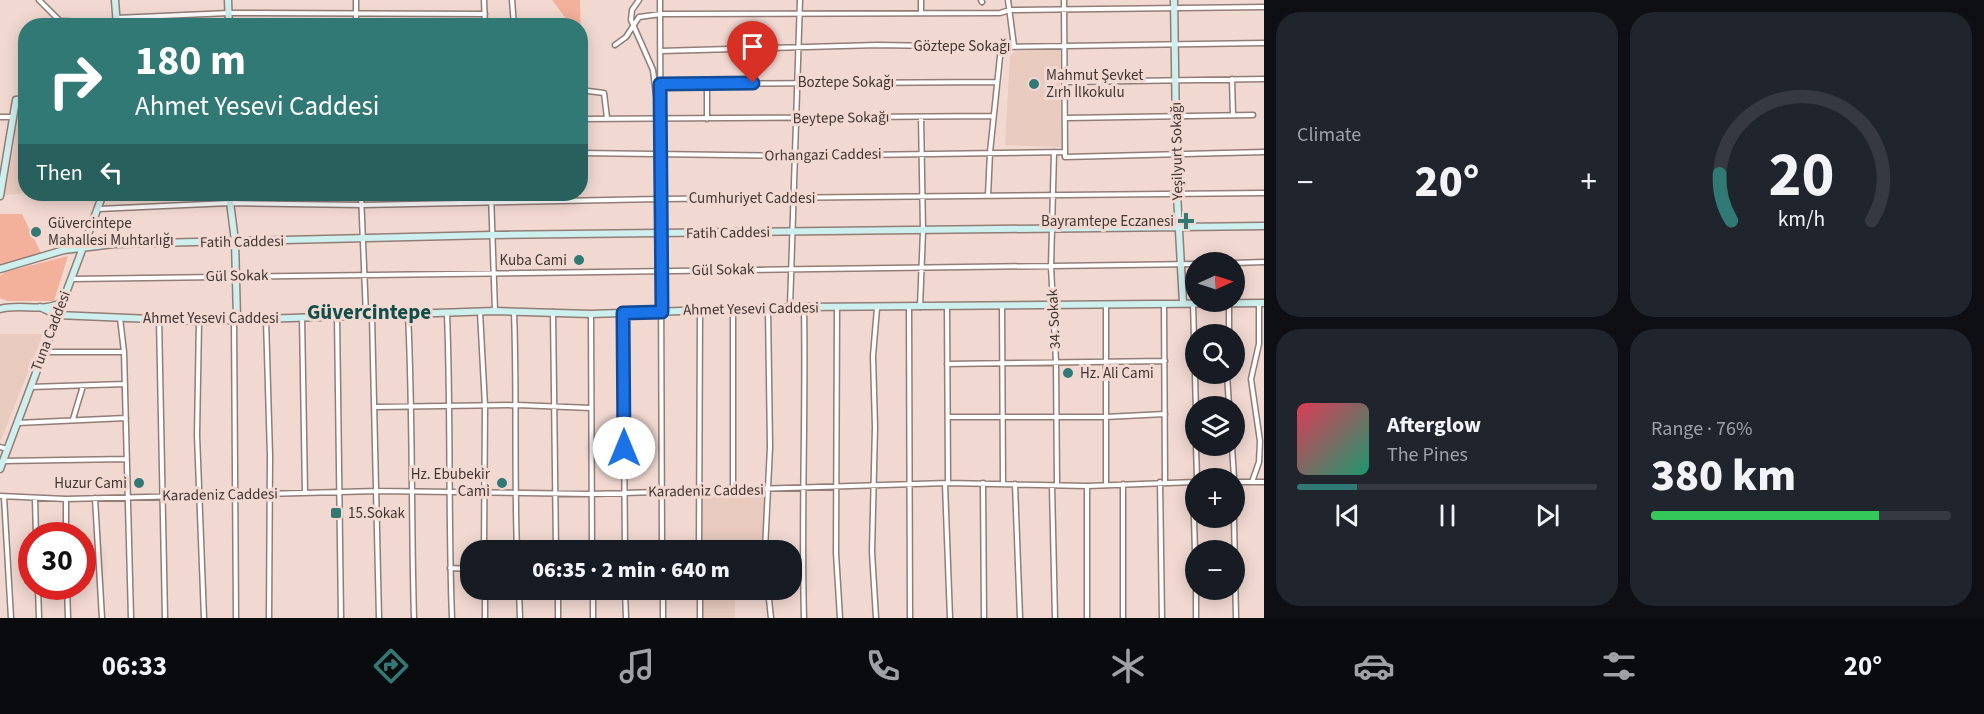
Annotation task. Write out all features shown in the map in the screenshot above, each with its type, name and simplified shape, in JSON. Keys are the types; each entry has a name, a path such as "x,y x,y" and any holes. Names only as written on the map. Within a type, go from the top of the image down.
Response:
{"main road":[{"path":"115,0 117,18"},
{"path":"228,0 230,18"},
{"name":"Yeşilyurt Sokağı","path":"1174,0 1177,194 1183,303"},
{"path":"0,196 3,155 16,100 18,100"},
{"name":"Tuna Caddesi","path":"0,469 3,448 16,423 44,352 100,201"},
{"path":"229,203 235,242 235,319"},
{"name":"Fatih Caddesi","path":"0,269 84,246 492,235 1264,226"},
{"path":"64,250 72,255 76,264"},
{"path":"0,304 42,308 62,302"},
{"name":"Ahmet Yesevi Caddesi","path":"57,315 199,321 480,312 591,314 790,307 947,308 1183,303"},
{"name":"Ahmet Yesevi Caddesi","path":"1245,304 1261,304"},
{"path":"0,309 11,306"},
{"path":"42,308 57,315"},
{"path":"42,308 51,319 52,330"}],"street":[{"path":"39,0 57,18"},
{"path":"356,0 356,18"},
{"path":"484,0 484,18"},
{"path":"512,0 513,18"},
{"path":"639,0 631,12 633,24 653,70 656,95 660,101"},
{"path":"660,0 662,540"},
{"path":"790,307 800,0"},
{"path":"921,0 921,12"},
{"path":"1008,0 1014,46"},
{"path":"1064,0 1065,155"},
{"path":"615,45 626,37 633,24 642,16 661,14 1000,13 1010,10 1264,7"},
{"path":"167,18 230,13 484,14"},
{"name":"Göztepe Sokağı","path":"660,51 800,46 1001,47 1264,43"},
{"path":"988,196 993,116 1001,47"},
{"path":"1232,79 1233,115"},
{"path":"1065,82 1264,79"},
{"name":"Boztepe Sokağı","path":"660,84 997,82"},
{"path":"707,83 707,120"},
{"path":"588,91 604,93 607,118"},
{"path":"1065,118 1253,115"},
{"name":"Beytepe Sokağı","path":"588,119 707,120 993,116"},
{"path":"0,117 12,117"},
{"path":"920,308 923,268 921,117"},
{"name":"Orhangazi Caddesi","path":"588,153 794,156 990,152 1054,152 1065,155 1264,152"},
{"name":"34. Sokak","path":"1054,152 1051,267 1056,362 1055,618"},
{"name":"Cumhuriyet Caddesi","path":"588,201 1264,193"},
{"path":"362,201 363,273 369,315 375,407 379,618"},
{"name":"Cumhuriyet Caddesi","path":"97,209 229,203 362,205 576,201"},
{"path":"492,203 495,312"},
{"path":"1245,263 1264,262"},
{"name":"Gül Sokak","path":"70,279 363,273 1185,265"},
{"path":"1106,304 1104,361 1106,483"},
{"path":"1162,618 1164,304"},
{"path":"1252,482 1259,462 1260,441 1251,393 1251,379 1259,344 1261,304"},
{"path":"804,307 805,487 802,546 804,618"},
{"path":"837,307 836,553 840,618"},
{"path":"1002,307 1003,484"},
{"path":"766,540 770,447 768,308"},
{"path":"876,618 872,487 875,427 873,356 877,308"},
{"path":"909,308 910,618"},
{"path":"947,308 950,618"},
{"path":"733,309 734,490"},
{"path":"699,540 700,310"},
{"path":"480,312 485,406 484,540"},
{"path":"514,312 518,405 515,493 517,540"},
{"path":"553,312 556,540"},
{"path":"1193,312 1196,396"},
{"path":"623,313 625,540"},
{"path":"408,314 413,407 410,492 414,618"},
{"path":"447,314 451,407 448,493 452,618"},
{"path":"591,314 592,540"},
{"path":"337,316 341,618"},
{"path":"302,317 305,493"},
{"path":"120,318 124,352 131,618"},
{"path":"266,318 270,495 269,618"},
{"path":"159,319 165,618"},
{"path":"235,319 236,618"},
{"path":"199,321 197,435 204,618"},
{"path":"44,352 124,352"},
{"path":"947,364 1165,361"},
{"path":"29,387 125,384"},
{"path":"73,419 83,387"},
{"path":"375,407 518,405 591,408"},
{"path":"948,417 1056,415 1105,417 1165,414"},
{"path":"16,423 126,418"},
{"path":"2,461 127,459"},
{"path":"1245,481 1264,482"},
{"name":"Karadeniz Caddesi","path":"2,497 66,499 378,491 624,494 662,491 983,483 1087,486 1106,483 1185,482"},
{"path":"983,483 984,618"},
{"path":"1123,483 1125,550 1123,618"},
{"path":"1015,484 1020,618"},
{"path":"1087,486 1087,618"},
{"path":"2,497 11,618"},
{"path":"95,498 102,618"},
{"path":"35,499 36,522"},
{"path":"66,499 66,522"},
{"path":"1234,528 1236,618"},
{"path":"450,568 460,568"},
{"path":"38,600 39,618"},
{"path":"68,600 68,618"},
{"path":"485,600 485,618"},
{"path":"519,600 520,618"},
{"path":"558,600 558,618"},
{"path":"592,600 593,618"},
{"path":"626,600 626,618"},
{"path":"663,600 663,618"},
{"path":"699,600 700,618"},
{"path":"769,600 771,618"},
{"path":"1196,600 1196,618"}],"shaded area":[{"path":"552,0 580,0 580,18 566,18"},
{"name":"Mahmut Şevket Zırh İlkokulu","path":"1060,49 1061,147 1005,145 1010,56 1015,51"},
{"path":"17,102 18,194 4,195 14,147"},
{"path":"0,214 22,214 43,257 0,267"},
{"path":"68,256 54,301 7,301 0,298 0,276 5,272"},
{"path":"0,334 43,334 1,440 0,440"},
{"path":"764,492 764,540 700,540 700,493"},
{"path":"701,600 735,600 735,618 701,618"}],"place":[{"name":"Mahmut Şevket Zırh İlkokulu","path":"1034,84"},
{"name":"Bayramtepe Eczanesi","path":"1186,221"},
{"name":"Güvercintepe Mahallesi Muhtarlığı","path":"36,232"},
{"name":"Kuba Cami","path":"579,260"},
{"name":"Hz. Ali Cami","path":"1068,373"},
{"name":"Huzur Cami","path":"139,483"},
{"name":"Hz. Ebubekir Cami","path":"502,483"},
{"name":"15.Sokak","path":"336,513"}],"district":[{"name":"Güvercintepe","path":"369,312"}],"route":[{"path":"624,448 623,313 662,312 659,199 660,84 753,83"}]}
